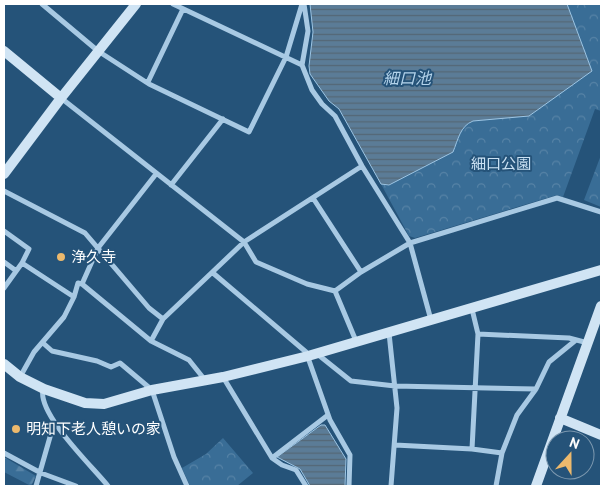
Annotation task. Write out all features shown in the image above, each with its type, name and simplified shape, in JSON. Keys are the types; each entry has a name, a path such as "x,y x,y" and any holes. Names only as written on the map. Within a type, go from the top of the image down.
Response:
{"street":[{"path":"42,4 98,51 148,82 249,132 286,58 303,4"},
{"path":"4,174 61,98 136,4"},
{"path":"173,4 302,65"},
{"path":"303,4 308,31 302,65 312,90 322,104 335,116 362,166 410,243 432,320"},
{"path":"148,82 183,8"},
{"path":"4,51 156,174 244,242 256,262 307,284 335,291"},
{"path":"171,185 223,119"},
{"path":"151,341 163,320 244,242 362,166"},
{"path":"82,284 98,248 156,174"},
{"path":"4,191 85,232 149,308 163,320"},
{"path":"313,198 361,272"},
{"path":"335,291 361,272 410,243 557,198 601,212"},
{"path":"4,231 29,250 4,288"},
{"path":"4,262 15,270"},
{"path":"22,263 74,297"},
{"path":"4,364 20,377 44,389 77,401 94,404 116,401 152,390 223,377 312,354 601,270"},
{"path":"213,273 306,352 312,354 351,381 394,386 536,390"},
{"path":"20,377 34,352 64,317 74,297 78,283 82,284 151,341 189,360 205,380"},
{"path":"335,291 356,341"},
{"path":"536,486 601,306"},
{"path":"472,309 478,334 472,449"},
{"path":"389,333 397,408 391,486"},
{"path":"478,334 576,340 588,343"},
{"path":"496,486 502,453 517,415 536,390 549,362 576,340"},
{"path":"43,343 52,351 111,366 120,363 152,390 174,457 187,486"},
{"path":"312,354 328,415 350,455 349,486"},
{"path":"223,377 272,458 282,465 296,470 306,486"},
{"path":"44,389 43,400 54,423 108,486"},
{"path":"272,458 328,415"},
{"path":"560,418 601,435"},
{"path":"36,486 54,423"},
{"path":"395,446 472,449 502,453"},
{"path":"4,453 40,473 76,486"}],"green space":[{"name":"細口公園","path":"567,4 601,4 601,111 595,109 563,197 557,195 415,238 409,236 381,184 389,185 462,130 466,124 592,71"},
{"path":"601,155 601,207 584,200"},
{"path":"223,438 253,473 237,486 190,486 182,468 206,454"},
{"path":"4,457 36,476 31,486 4,472"}],"water":[{"name":"細口池","path":"310,4 567,4 592,71 529,116 473,121 469,123 460,134 453,152 389,185 381,184 339,109 329,101 310,74 309,66 313,32"},
{"path":"321,425 325,425 346,459 345,486 310,486 300,469 277,457"}],"place":[{"name":"浄久寺","path":"61,257"},
{"name":"明知下老人憩いの家","path":"16,429"}]}
